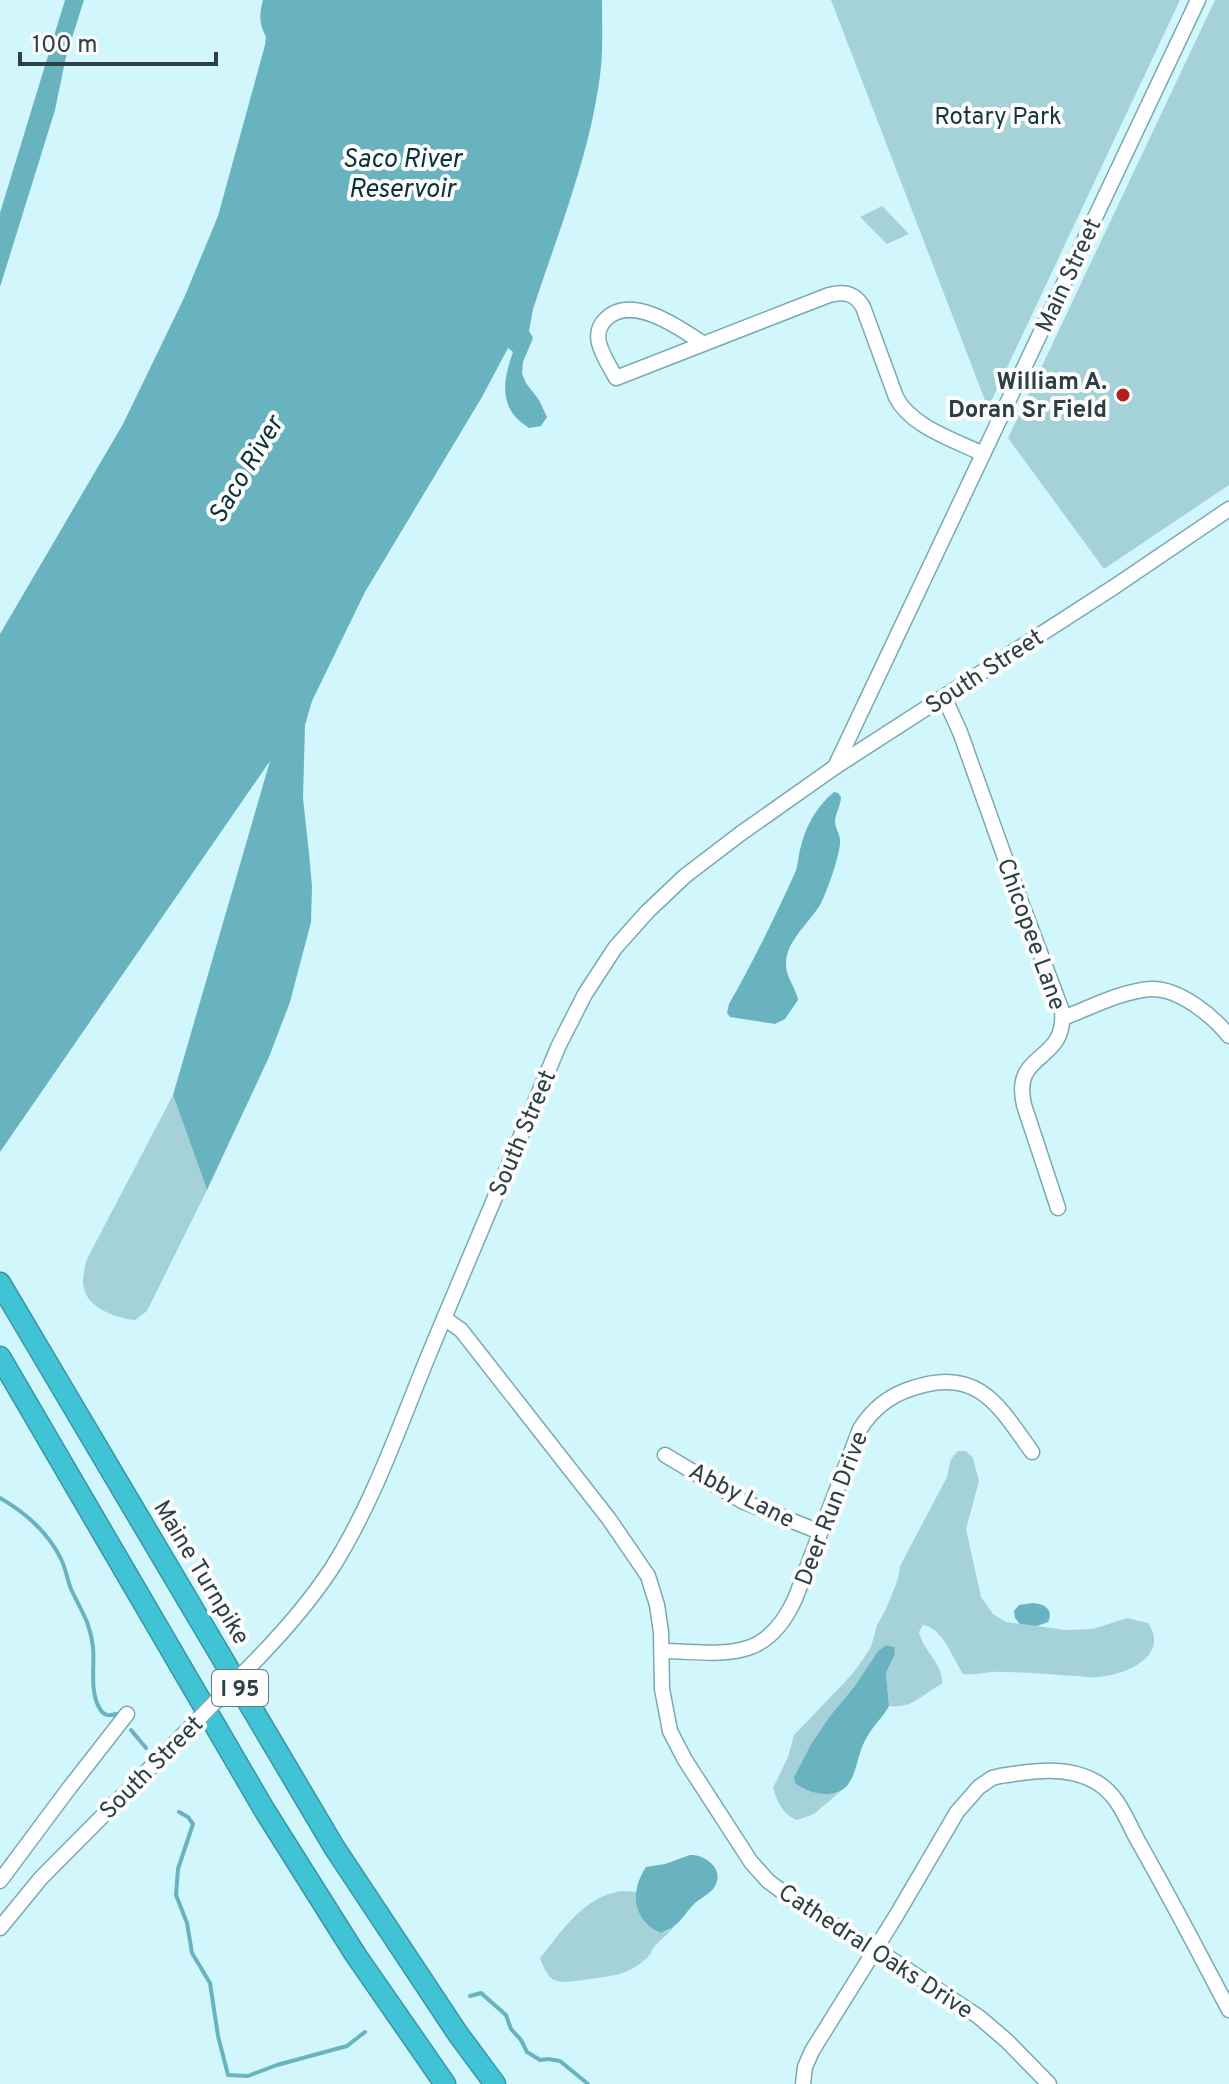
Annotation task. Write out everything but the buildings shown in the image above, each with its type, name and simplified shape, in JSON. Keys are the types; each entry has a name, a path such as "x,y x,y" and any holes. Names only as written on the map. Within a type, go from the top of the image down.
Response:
{"highway":[{"name":"Maine Turnpike","path":"0,1283 334,1847 449,2022 495,2084"},
{"name":"I 95","path":"0,1357 265,1811 355,1954 445,2084"}],"street":[{"name":"Main Street","path":"835,767 1198,0"},
{"path":"704,344 667,320 633,310 615,312 604,321 598,332 600,346 616,378 704,344 829,295 847,293 863,307 896,397 904,410 918,422 983,454"},
{"name":"South Street","path":"0,1928 41,1878 280,1636 313,1595 343,1548 373,1489 559,1045 598,972 636,924 683,879 740,834 835,767 1229,509"},
{"name":"Chicopee Lane","path":"944,697 960,732 1063,1018 1058,1039 1028,1068 1023,1075 1021,1089 1058,1208"},
{"path":"1063,1018 1123,995 1160,989 1192,1003 1217,1022 1229,1036"},
{"name":"Cathedral Oaks Drive","path":"444,1318 461,1330 609,1519 648,1576 661,1632 664,1705 670,1731 685,1760 751,1862 779,1891 954,1999 991,2027 1049,2084"},
{"name":"Deer Run Drive","path":"662,1651 735,1653 771,1636 789,1614 855,1440 866,1420 878,1407 909,1389 951,1381 979,1391 999,1408 1032,1452"},
{"name":"Abby Lane","path":"665,1455 742,1501 820,1532"},
{"path":"0,1881 127,1714"},
{"path":"803,2084 805,2067 812,2051 957,1812 972,1793 1000,1776 1070,1772 1097,1782 1110,1793 1229,2010"}],"green space":[{"name":"Rotary Park","path":"831,0 1180,0 988,408"},
{"path":"1215,0 1229,0 1229,485 1104,569 1008,438"},
{"path":"882,206 909,234 887,244 860,217"},
{"path":"173,1095 207,1190 147,1311 135,1320 129,1319 106,1312 88,1298 84,1288 84,1271 87,1259"},
{"path":"958,1451 966,1451 973,1458 979,1481 966,1529 981,1597 993,1614 1006,1622 1066,1630 1093,1629 1127,1618 1148,1623 1154,1637 1152,1649 1134,1667 1105,1676 996,1672 963,1674 942,1638 923,1625 919,1632 940,1670 942,1684 911,1703 889,1706 886,1673 893,1659 894,1647 886,1645 878,1651 811,1744 794,1777 837,1793 841,1791 814,1814 797,1820 784,1811 773,1788 788,1757 794,1735 844,1683 871,1647 877,1625 898,1579 900,1566 947,1477 951,1459"},
{"path":"637,1892 655,1931 668,1931 675,1925 670,1932 656,1944 647,1958 624,1972 567,1982 551,1978 540,1958 585,1907 608,1894"}],"water":[{"path":"65,0 84,0 66,57 55,110 0,287 0,213"},
{"name":"Saco River Reservoir","path":"263,0 602,0 602,59 590,129 564,220 533,309 529,331 533,338 523,362 522,374 547,417 541,426 529,428 509,408 505,384 513,352 508,348 365,592 312,701 305,725 303,798 312,887 311,922 290,1002 269,1057 207,1190 173,1095 270,761 0,1152 0,634 123,424 184,298 218,216 265,45 266,37 260,19"},
{"path":"834,792 841,797 835,821 840,839 836,862 820,905 793,941 787,957 786,969 798,1000 785,1019 775,1024 730,1017 727,1013 729,1004 794,875 808,825"},
{"path":"1033,1603 1047,1608 1050,1614 1048,1622 1037,1626 1020,1624 1014,1611 1019,1605"},
{"path":"886,1645 894,1647 895,1654 886,1673 889,1706 867,1737 850,1782 836,1793 825,1794 802,1788 795,1783 794,1777 811,1744 878,1651"},
{"path":"690,1855 703,1858 713,1865 718,1876 717,1883 675,1925 660,1933 644,1920 636,1904 641,1876 646,1867"}],"waterway":[{"path":"0,1498 35,1524 50,1540 61,1559 90,1630 93,1686 97,1702 105,1714 116,1714"},
{"path":"131,1730 146,1748"},
{"path":"179,1812 193,1824 178,1869 176,1895 187,1923 192,1953 210,1983 228,2075 248,2076 347,2046 365,2032"},
{"path":"470,1996 481,1993 506,2015 511,2029 527,2052 540,2060 560,2061 588,2084"}],"place":[{"name":"William A. Doran Sr Field","path":"1123,395"}],"water label":[{"name":"Saco River","path":"245,469"}]}
